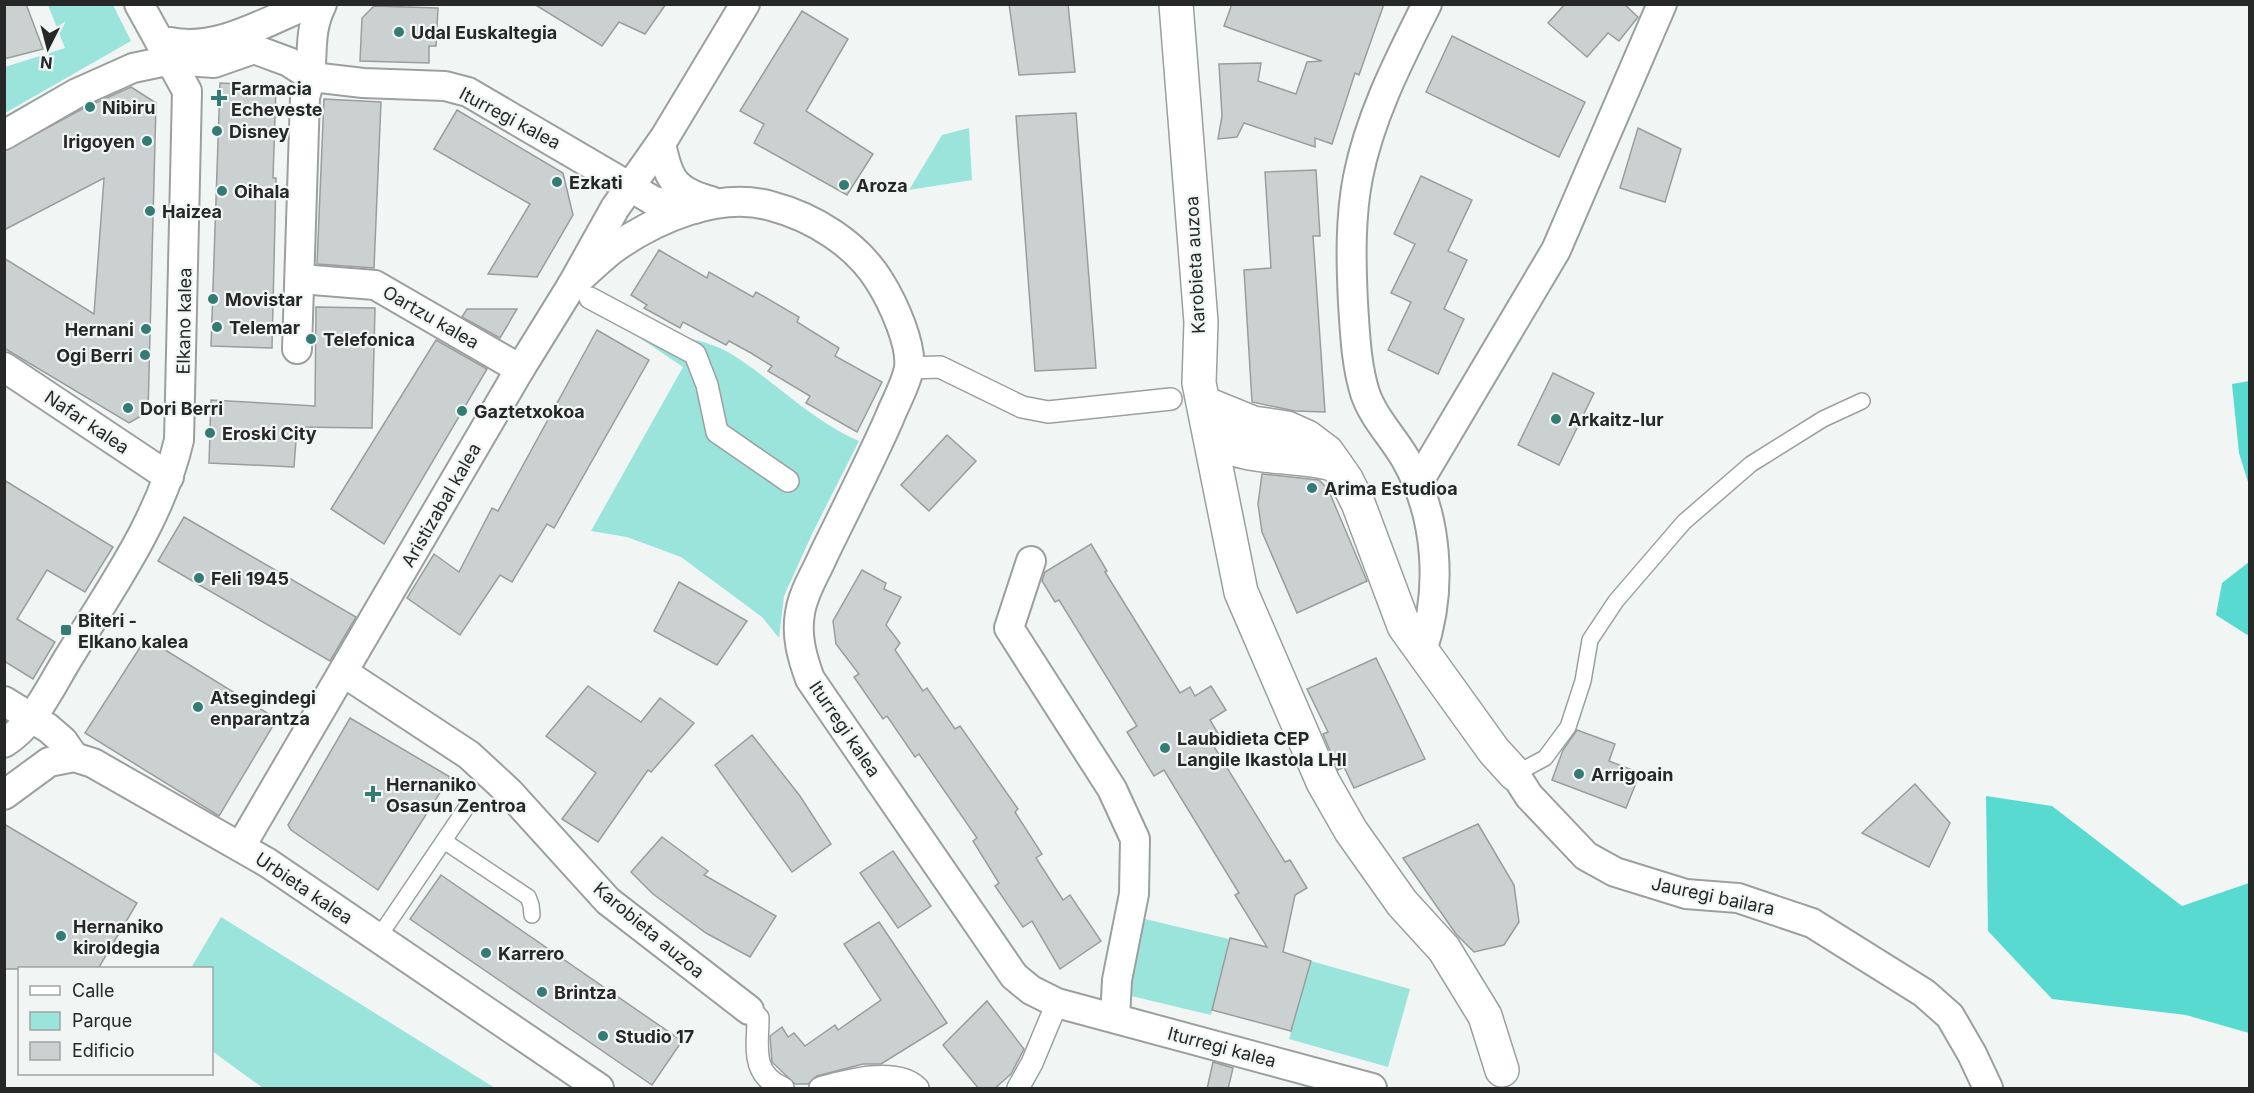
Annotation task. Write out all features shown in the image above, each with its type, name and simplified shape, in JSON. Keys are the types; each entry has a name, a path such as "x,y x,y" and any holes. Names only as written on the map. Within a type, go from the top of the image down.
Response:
{"main road":[{"name":"Karobieta auzoa","path":"1155,4 1160,31 1181,327 1197,371"},
{"name":"Karobieta auzoa","path":"1176,4 1201,322 1197,371"},
{"path":"1197,371 1223,513 1241,592 1314,761 1351,831 1402,903 1419,940 1506,1080"},
{"path":"1204,403 1236,418 1287,428 1307,437 1327,452 1358,503 1404,626 1494,751 1515,774"},
{"path":"1211,439 1239,452 1268,458 1313,458 1336,465"},
{"path":"1223,513 1233,492 1268,458"}],"street":[{"name":"Elkano kalea","path":"4,743 31,719 136,547 169,477 180,440 188,91 139,4"},
{"path":"154,32 171,42 191,45 229,39 310,4"},
{"path":"297,349 305,97 312,77 310,47 313,21 322,4"},
{"name":"Aristizabal kalea","path":"241,846 520,369 581,292 628,186 663,140 745,4"},
{"path":"1422,651 1430,627 1436,582 1430,527 1419,481 1369,406 1364,390 1356,351 1352,223 1358,176 1386,87 1427,4"},
{"path":"1419,481 1556,250 1662,4"},
{"path":"188,91 194,73 202,62 229,39"},
{"path":"4,135 77,93 133,69 171,60 221,61 254,49 289,62 312,77"},
{"name":"Iturregi kalea","path":"312,77 363,83 446,86 468,92 654,201 707,206 768,205 812,221 851,249 874,272 895,310 908,355 909,368 885,426 804,596 798,633 802,658 810,679 1014,976 1054,1012 1115,1018 1372,1089"},
{"name":"Iturregi kalea","path":"663,140 670,177 679,189 707,206"},
{"name":"Iturregi kalea","path":"581,292 622,243 670,218 707,206"},
{"name":"Oartzu kalea","path":"300,279 375,285 520,369"},
{"path":"581,292 695,354 707,385 717,432 788,481"},
{"path":"909,368 939,368 1022,407 1048,412 1171,399"},
{"name":"Nafar kalea","path":"7,373 169,477"},
{"path":"1031,561 1009,628 1112,789 1135,839 1134,894 1117,980 1115,1018"},
{"name":"Karobieta auzoa","path":"343,672 469,755 509,792 608,901 758,1018 756,1052 759,1067 775,1085 783,1089"},
{"name":"Urbieta kalea","path":"4,700 63,741 75,757 93,763 241,846 599,1089"},
{"path":"4,795 49,762 75,757"},
{"name":"Jauregi bailara","path":"1515,774 1529,796 1586,856 1615,873 1686,894 1738,898 1812,923 1924,993 1950,1017 1984,1084"},
{"path":"1018,1089 1054,1012"},
{"path":"820,1089 858,1077 912,1082 918,1089"}],"lane":[{"path":"1515,774 1545,758 1568,727 1583,681 1590,640 1616,601 1684,522 1751,464 1823,419 1862,401"},
{"path":"378,938 466,808"},
{"path":"444,841 528,897 532,915"}],"green space":[{"path":"48,5 113,5 131,41 5,113 5,67 65,48"},
{"path":"969,128 972,180 909,190 942,135"},
{"path":"665,332 728,352 824,422 859,441 812,534 784,596 779,638 762,617 681,557 627,537 591,531 683,367 637,336"},
{"path":"221,917 495,1088 263,1088 213,1052 213,967 192,967"},
{"path":"1145,919 1229,939 1211,1015 1127,995"},
{"path":"1311,961 1410,989 1388,1067 1289,1039"}],"shaded area":[{"path":"2250,381 2249,485 2239,453 2232,384"},
{"path":"2249,562 2249,636 2216,615 2222,583"},
{"path":"1986,796 2052,806 2182,906 2249,883 2249,1033 2186,1015 2052,999 1988,931"}],"building":[{"path":"4,4 26,4 43,49 4,59"},
{"path":"534,4 666,4 645,34 619,22 602,46"},
{"path":"1009,4 1068,4 1075,72 1019,75"},
{"path":"1232,4 1384,4 1359,75 1355,73 1332,144 1315,138 1315,147 1244,123 1237,137 1218,139 1222,116 1219,64 1261,63 1258,81 1296,94 1307,62 1322,61 1224,26"},
{"path":"1565,4 1624,4 1638,17 1619,41 1608,33 1587,57 1548,23"},
{"name":"Udal Euskaltegia","path":"374,6 438,8 436,46 429,46 429,63 360,61 362,18"},
{"path":"802,11 848,39 806,111 873,154 847,195 754,143 764,124 740,111"},
{"path":"1452,36 1585,102 1559,157 1426,92"},
{"path":"220,83 276,86 272,348 211,346"},
{"path":"131,87 156,103 148,412 129,423 4,348 4,258 94,314 104,178 4,230 4,151 84,108"},
{"path":"324,99 381,102 374,268 317,264"},
{"path":"457,110 563,173 573,215 537,277 488,274 530,204 434,149"},
{"path":"1076,113 1096,368 1035,371 1016,116"},
{"path":"1638,128 1681,149 1665,202 1620,188"},
{"path":"1316,170 1320,236 1313,236 1325,412 1295,411 1252,402 1244,270 1271,268 1265,172"},
{"path":"1421,176 1472,200 1448,251 1467,260 1444,309 1464,319 1438,374 1388,350 1411,302 1391,293 1415,244 1394,234"},
{"path":"659,250 707,278 709,272 753,297 756,292 799,317 797,322 839,348 835,356 882,382 857,432 806,403 810,396 768,371 772,366 751,353 729,341 726,345 683,322 680,328 644,308 647,305 631,295"},
{"path":"316,307 375,308 372,428 297,427 294,467 209,463 211,400 315,406"},
{"path":"467,309 517,309 500,338 462,317"},
{"path":"597,330 649,360 554,528 547,524 512,582 500,575 460,635 407,598 434,554 459,572 492,508 498,511"},
{"path":"436,340 487,369 384,544 331,509"},
{"name":"Arkaitz-lur","path":"1553,373 1594,393 1559,465 1518,445"},
{"path":"947,435 976,461 929,511 901,485"},
{"path":"1262,474 1319,480 1328,489 1367,581 1297,613 1262,532 1258,504"},
{"path":"4,480 113,547 85,592 47,570 17,619 55,642 33,679 4,661"},
{"path":"184,517 356,617 330,661 158,561"},
{"path":"1091,544 1107,571 1105,572 1180,693 1190,687 1195,696 1211,686 1226,710 1210,720 1219,735 1210,740 1285,862 1290,860 1307,888 1295,895 1283,952 1311,961 1291,1031 1212,1010 1230,938 1267,947 1235,895 1239,893 1164,770 1154,776 1127,732 1137,726 1059,600 1055,602 1042,581 1045,572"},
{"path":"862,570 886,583 884,589 901,597 886,625 900,643 895,650 923,691 927,688 955,729 960,726 1018,809 1015,812 1042,854 1036,858 1063,900 1070,895 1101,941 1060,969 1032,921 1023,927 995,886 999,883 973,841 977,838 919,754 915,757 887,716 883,719 854,677 859,674 836,644 833,621"},
{"path":"679,582 747,621 717,665 654,631"},
{"path":"146,638 277,719 219,816 85,733"},
{"path":"1376,658 1425,759 1354,788 1344,767 1338,770 1323,734 1328,732 1307,689"},
{"path":"588,686 641,722 660,698 694,723 651,772 648,770 598,842 562,819 596,773 546,736"},
{"name":"Hernaniko Osasun Zentroa","path":"350,718 450,777 378,890 291,830 288,825"},
{"name":"Arrigoain","path":"1577,730 1615,744 1609,761 1640,773 1626,808 1552,780 1563,750"},
{"path":"752,735 800,796 831,844 792,872 715,765"},
{"path":"1915,784 1950,823 1929,867 1862,833"},
{"name":"Hernaniko kiroldegia","path":"4,824 137,903 99,967 4,969"},
{"path":"1478,824 1514,885 1519,922 1504,945 1474,952 1456,934 1403,858"},
{"path":"662,837 708,871 704,875 776,916 750,957 706,933 653,894 631,872"},
{"path":"893,851 931,906 898,928 860,873"},
{"path":"441,875 682,1041 652,1085 410,919"},
{"path":"879,922 947,1023 881,1064 863,1064 817,1076 808,1084 795,1084 772,1062 770,1036 782,1027 788,1037 794,1033 805,1046 835,1025 838,1030 881,1000 844,944"},
{"path":"987,1001 1024,1049 1011,1074 994,1089 979,1089 943,1045"},
{"path":"1213,1062 1233,1068 1228,1089 1207,1089"}],"place":[{"name":"Udal Euskaltegia","path":"399,32"},
{"name":"Farmacia Echeveste","path":"219,98"},
{"name":"Nibiru","path":"90,107"},
{"name":"Disney","path":"217,131"},
{"name":"Irigoyen","path":"147,141"},
{"name":"Ezkati","path":"557,182"},
{"name":"Aroza","path":"844,185"},
{"name":"Oihala","path":"222,191"},
{"name":"Haizea","path":"150,211"},
{"name":"Movistar","path":"213,299"},
{"name":"Telemar","path":"217,327"},
{"name":"Hernani","path":"146,329"},
{"name":"Telefonica","path":"311,339"},
{"name":"Ogi Berri","path":"145,355"},
{"name":"Dori Berri","path":"128,408"},
{"name":"Gaztetxokoa","path":"462,411"},
{"name":"Arkaitz-lur","path":"1556,419"},
{"name":"Eroski City","path":"210,433"},
{"name":"Arima Estudioa","path":"1312,488"},
{"name":"Feli 1945","path":"199,578"},
{"name":"Biteri - Elkano kalea","path":"66,630"},
{"name":"Atsegindegi enparantza","path":"198,707"},
{"name":"Laubidieta CEP Langile Ikastola LHI","path":"1165,748"},
{"name":"Arrigoain","path":"1579,774"},
{"name":"Hernaniko Osasun Zentroa","path":"373,794"},
{"name":"Hernaniko kiroldegia","path":"61,936"},
{"name":"Karrero","path":"486,953"},
{"name":"Brintza","path":"542,992"},
{"name":"Studio 17","path":"603,1036"}]}
